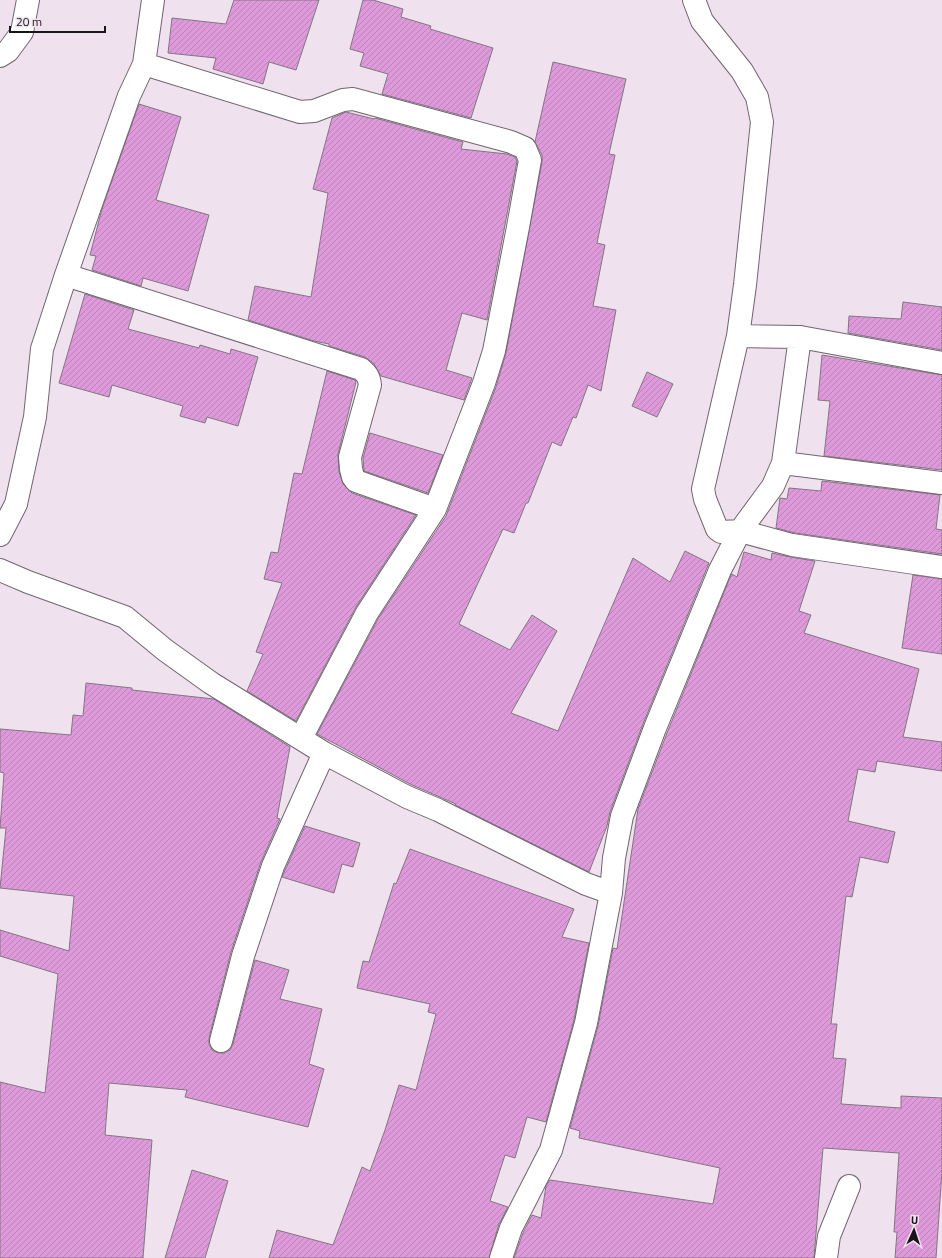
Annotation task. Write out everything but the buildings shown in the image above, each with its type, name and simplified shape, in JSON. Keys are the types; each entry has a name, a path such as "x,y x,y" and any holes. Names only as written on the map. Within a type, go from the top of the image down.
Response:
{"street":[{"path":"0,56 8,51 22,32 28,0"},
{"path":"0,535 16,504 35,417 42,350 66,275 129,96 144,64 153,0"},
{"path":"694,0 702,20 742,71 757,97 762,122 745,285 738,336 703,489 705,499 717,529 721,532 740,531 792,545 942,567"},
{"path":"144,64 300,112 314,111 343,100 353,99 511,142 525,148 530,160 494,351 484,383 435,509 367,613 301,738"},
{"path":"66,275 361,369 367,373 370,385 350,457 353,477 356,481 435,509"},
{"path":"738,336 800,337 942,363"},
{"path":"501,1258 511,1228 551,1150 586,1023 610,893 614,858 622,816 655,728 720,570 740,531 773,486 783,463 800,337"},
{"path":"783,463 942,483"},
{"path":"0,570 28,582 125,617 164,650 211,683 324,753 407,796 586,884 610,893"},
{"path":"221,1041 242,956 273,866 324,753"},
{"path":"826,1258 829,1236 848,1186"}]}
